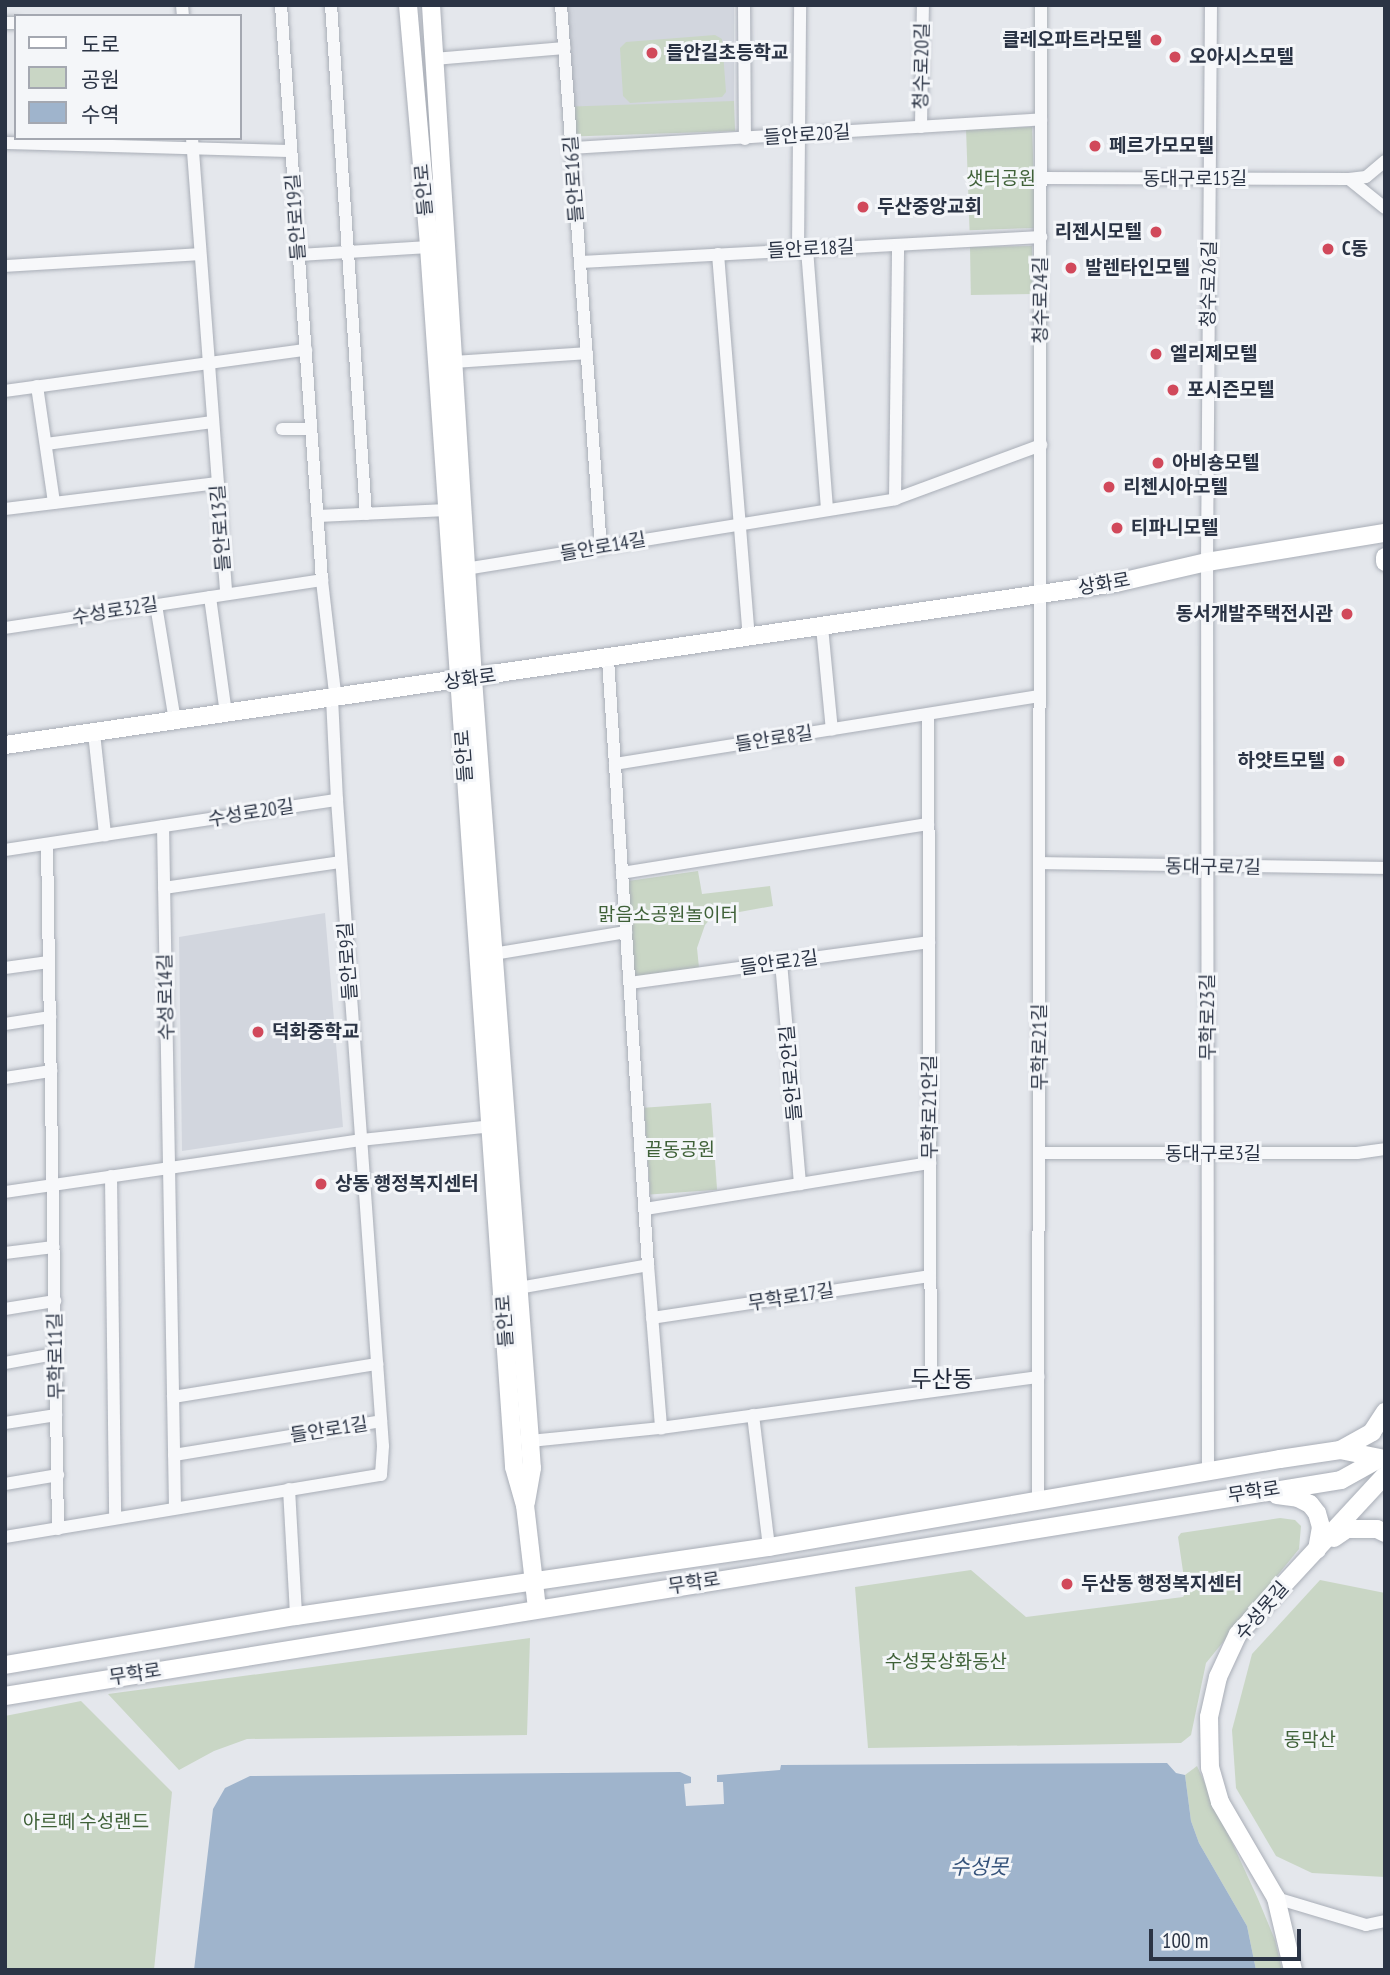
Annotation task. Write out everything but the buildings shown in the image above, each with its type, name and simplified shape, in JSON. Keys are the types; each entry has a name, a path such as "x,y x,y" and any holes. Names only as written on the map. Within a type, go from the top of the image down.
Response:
{"main road":[{"name":"들안로","path":"408,5 429,247 447,510 493,954 532,1468 525,1505"},
{"name":"들안로","path":"431,5 465,569 465,680 491,1126 514,1467 525,1505 537,1608"},
{"name":"상화로","path":"5,745 1116,583 1207,562 1385,533"},
{"path":"1385,557 1385,562"},
{"path":"1340,1450 1372,1432 1385,1412"},
{"name":"무학로","path":"5,1665 296,1616 769,1547 1340,1450 1383,1464"},
{"name":"무학로","path":"5,1696 1341,1480 1383,1464"},
{"name":"수성못길","path":"1293,1970 1276,1898 1220,1802 1210,1768 1209,1717 1218,1677 1238,1634 1317,1550 1383,1464"},
{"path":"1257,1492 1298,1498 1310,1503 1321,1527 1317,1550"},
{"path":"1317,1550 1347,1528 1377,1529 1385,1533"}],"street":[{"name":"들안로19길","path":"281,5 317,516"},
{"path":"331,5 366,514"},
{"name":"들안로16길","path":"561,5 601,549"},
{"path":"744,5 745,139"},
{"path":"800,5 802,250 827,509"},
{"name":"청수로20길","path":"921,127 923,5"},
{"name":"청수로24길","path":"1041,5 1041,594"},
{"name":"청수로26길","path":"1207,562 1211,5"},
{"path":"434,59 565,48"},
{"name":"들안로20길","path":"572,148 1041,119"},
{"path":"5,143 192,143 291,151"},
{"name":"들안로13길","path":"192,143 226,594 322,580"},
{"path":"1349,179 1366,177 1385,161"},
{"name":"동대구로15길","path":"1041,178 1349,179"},
{"path":"1349,179 1385,208"},
{"name":"들안로18길","path":"581,262 1041,237"},
{"path":"895,499 898,244"},
{"path":"299,255 429,247"},
{"path":"5,266 200,254"},
{"path":"718,254 749,638"},
{"path":"5,391 306,351"},
{"path":"452,362 587,353"},
{"path":"37,386 54,503"},
{"path":"46,444 213,422"},
{"path":"282,429 311,429"},
{"name":"들안로14길","path":"465,569 601,549 740,523 895,499 1041,445"},
{"path":"5,509 217,483"},
{"path":"164,888 341,862 332,699 335,693 317,516 447,510"},
{"name":"무학로23길","path":"1207,562 1208,1471"},
{"name":"수성로32길","path":"5,628 226,594"},
{"name":"무학로21길","path":"1038,1500 1041,594"},
{"path":"210,597 226,714"},
{"path":"156,605 175,721"},
{"path":"822,627 832,730"},
{"path":"608,659 661,1428"},
{"name":"들안로8길","path":"615,764 1041,696"},
{"name":"무학로21안길","path":"928,715 931,1391"},
{"path":"93,733 105,835"},
{"name":"수성로20길","path":"5,850 337,800"},
{"path":"622,873 929,824"},
{"name":"수성로14길","path":"163,827 169,1168"},
{"path":"47,844 52,1184"},
{"name":"들안로9길","path":"341,862 381,1421"},
{"name":"동대구로7길","path":"1040,863 1385,868"},
{"path":"493,954 626,932"},
{"name":"들안로2길","path":"630,983 929,942"},
{"path":"5,968 49,962"},
{"name":"들안로2안길","path":"781,962 800,1184"},
{"path":"5,1024 50,1017"},
{"path":"5,1078 51,1070"},
{"path":"5,1192 361,1140 491,1126"},
{"name":"동대구로3길","path":"1040,1153 1357,1153 1385,1149"},
{"path":"645,1209 930,1163"},
{"path":"169,1168 175,1507"},
{"path":"111,1176 115,1518"},
{"name":"무학로11길","path":"52,1184 58,1529"},
{"path":"5,1253 54,1247"},
{"path":"518,1288 648,1265"},
{"name":"무학로17길","path":"652,1318 930,1276"},
{"path":"5,1308 55,1301"},
{"path":"5,1363 55,1354"},
{"path":"173,1397 377,1364"},
{"path":"530,1441 661,1428 1039,1377"},
{"path":"5,1423 57,1415"},
{"path":"753,1415 769,1547"},
{"name":"들안로1길","path":"174,1455 381,1421 381,1475 289,1489"},
{"path":"5,1484 58,1475"},
{"path":"5,1537 289,1489 296,1616"},
{"path":"1276,1898 1366,1925 1385,1921"}],"shaded area":[{"name":"들안길초등학교","path":"566,5 734,5 734,108 566,108"},
{"name":"덕화중학교","path":"325,913 343,1127 182,1151 179,937"}],"green space":[{"path":"715,35 722,39 726,92 722,97 630,103 623,96 620,48 626,42"},
{"path":"734,101 735,131 574,137 573,107"},
{"name":"샛터공원","path":"1032,127 1036,228 970,230 966,129"},
{"path":"1032,246 1033,294 971,295 970,247"},
{"name":"맑음소공원놀이터","path":"698,871 702,894 770,886 773,906 712,917 705,925 697,948 699,968 633,979 628,881"},
{"name":"끝동공원","path":"711,1103 717,1190 650,1194 644,1108"},
{"name":"수성못상화동산","path":"1280,1518 1295,1520 1301,1526 1299,1549 1206,1663 1191,1735 1181,1743 868,1748 855,1587 971,1570 1026,1617 1183,1597 1186,1592 1178,1537 1181,1533"},
{"name":"동막산","path":"1320,1580 1385,1593 1385,1877 1312,1873 1276,1856 1236,1788 1232,1730 1252,1654"},
{"path":"530,1638 527,1735 247,1739 214,1751 179,1770 108,1694"},
{"name":"아르떼 수성랜드","path":"81,1701 172,1792 154,1970 5,1970 5,1716"},
{"path":"1197,1766 1258,1899 1275,1940 1282,1970 1256,1970 1247,1926 1199,1843 1191,1821 1185,1775"}],"water":[{"name":"수성못","path":"1167,1763 1176,1773 1185,1775 1191,1821 1199,1843 1247,1926 1256,1970 194,1970 213,1809 225,1788 250,1776 680,1772 691,1777 691,1783 684,1784 686,1806 724,1804 723,1782 717,1782 717,1775 780,1770 781,1765"}],"place":[{"name":"클레오파트라모텔","path":"1156,40"},
{"name":"들안길초등학교","path":"652,53"},
{"name":"오아시스모텔","path":"1175,57"},
{"name":"페르가모모텔","path":"1095,146"},
{"name":"두산중앙교회","path":"863,207"},
{"name":"리젠시모텔","path":"1156,232"},
{"name":"C동","path":"1328,249"},
{"name":"발렌타인모텔","path":"1071,268"},
{"name":"엘리제모텔","path":"1156,354"},
{"name":"포시즌모텔","path":"1173,390"},
{"name":"아비숑모텔","path":"1158,463"},
{"name":"리첸시아모텔","path":"1109,487"},
{"name":"티파니모텔","path":"1117,528"},
{"name":"동서개발주택전시관","path":"1347,614"},
{"name":"하얏트모텔","path":"1339,761"},
{"name":"덕화중학교","path":"258,1032"},
{"name":"상동 행정복지센터","path":"321,1184"},
{"name":"두산동 행정복지센터","path":"1067,1584"}],"district":[{"name":"두산동","path":"942,1379"}]}
